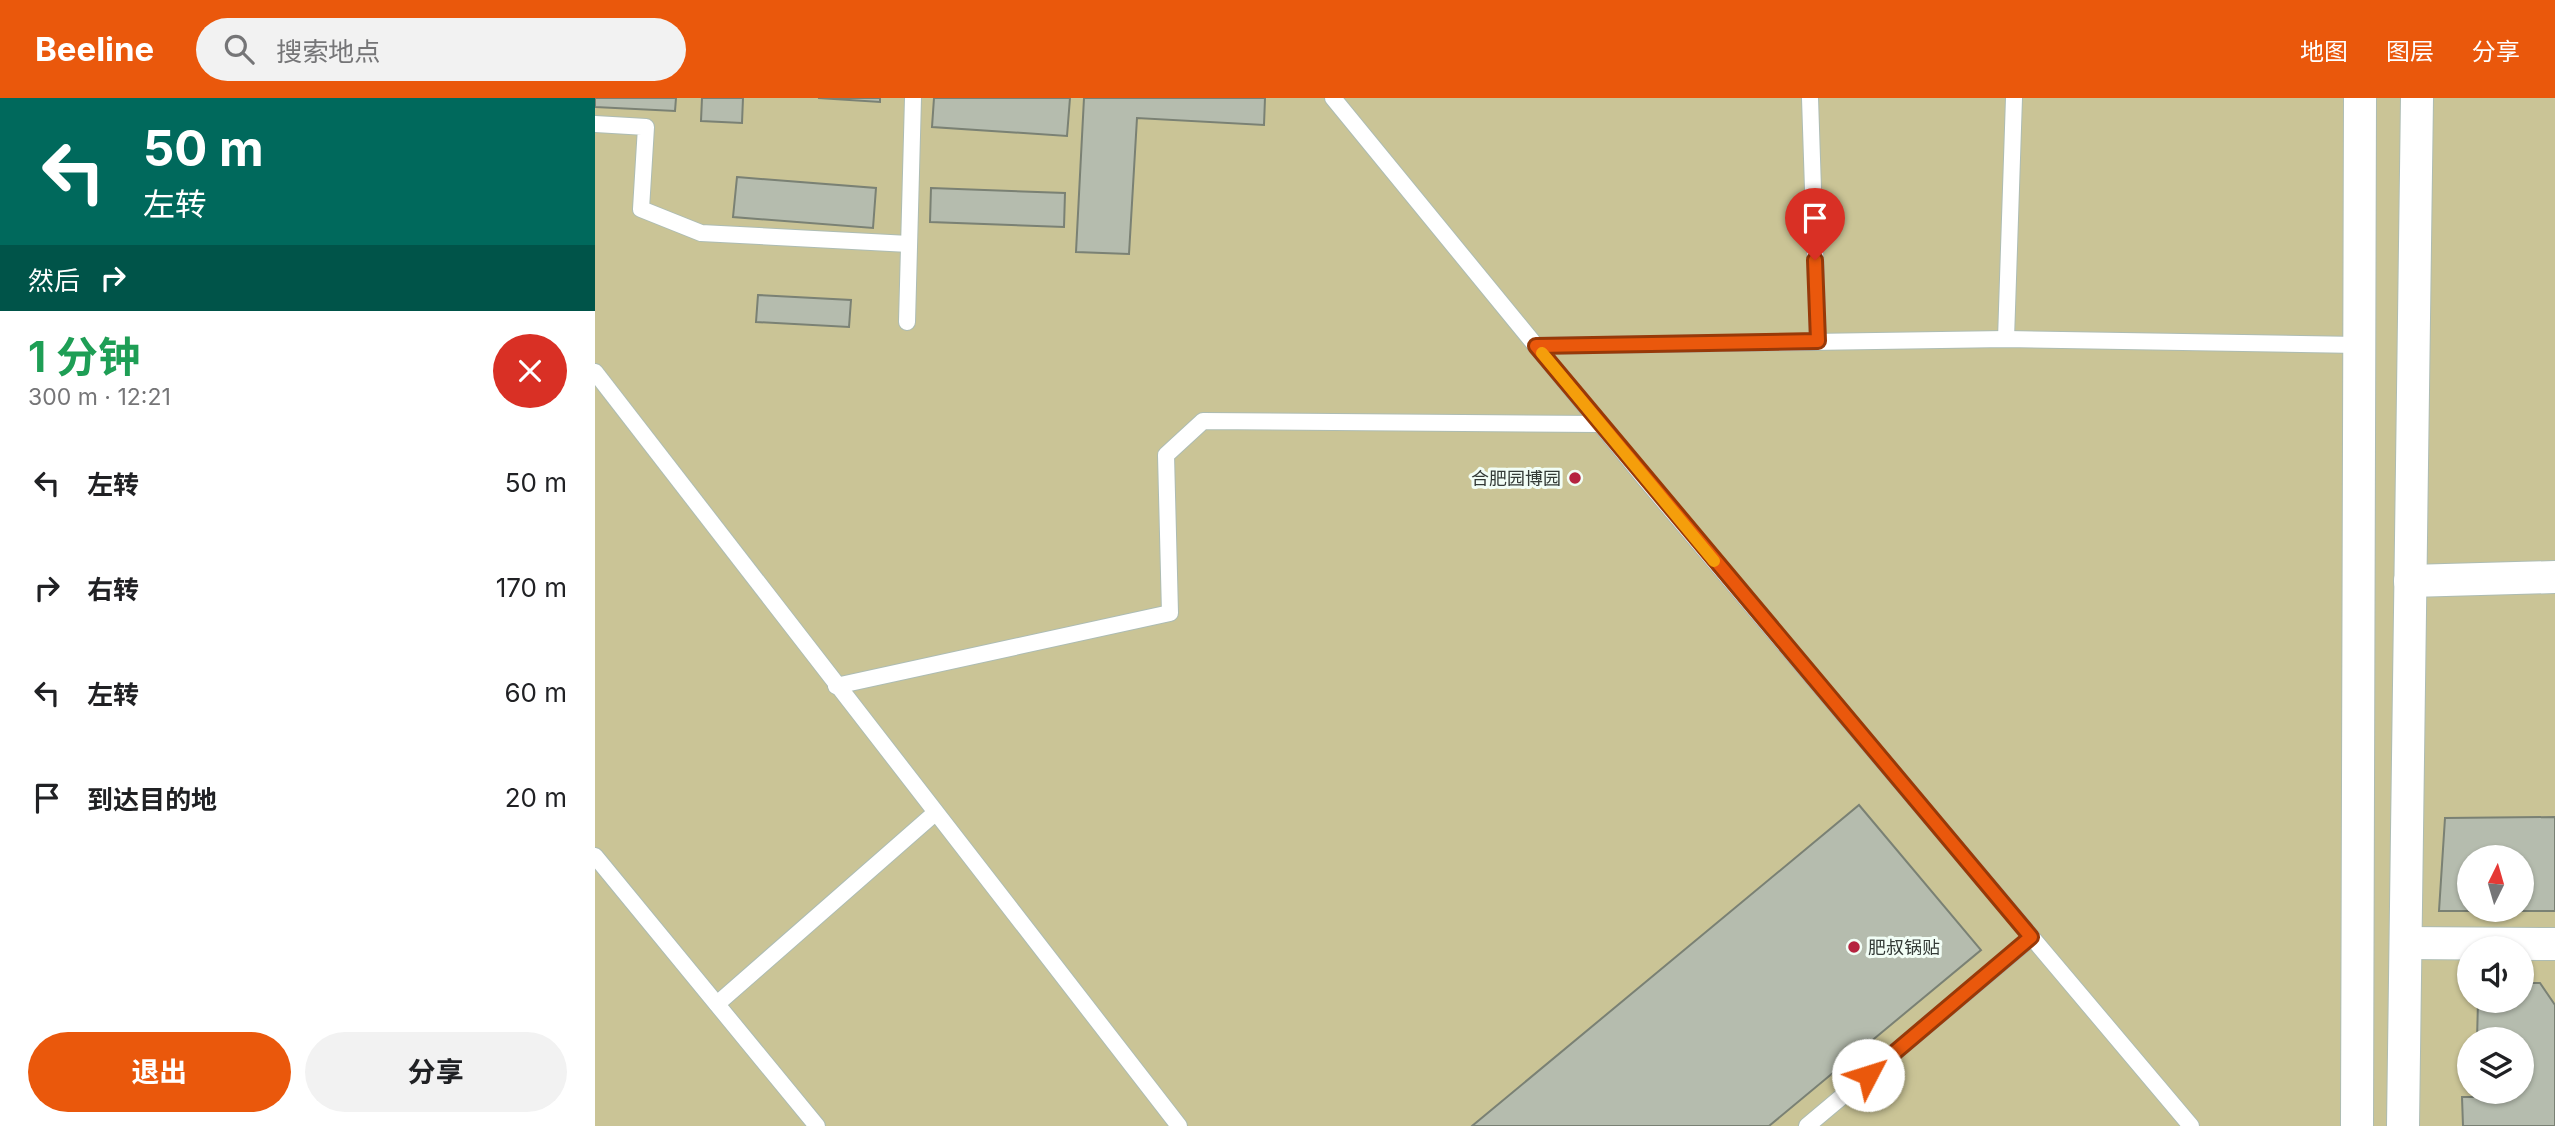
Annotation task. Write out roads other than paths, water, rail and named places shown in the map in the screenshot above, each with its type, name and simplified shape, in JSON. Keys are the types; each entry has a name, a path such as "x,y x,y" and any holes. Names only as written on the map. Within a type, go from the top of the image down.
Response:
{"street":[{"path":"2357,1126 2360,98"},
{"path":"2403,1126 2417,98"},
{"path":"2410,581 2555,577"},
{"path":"2406,943 2555,944"}],"lane":[{"path":"907,322 913,98"},
{"path":"1333,98 1599,424 2190,1126"},
{"path":"1810,98 1818,341"},
{"path":"2006,339 2014,98"},
{"path":"595,124 646,127 641,209 702,233 909,244"},
{"path":"1536,346 2006,339 2359,345"},
{"path":"595,372 1179,1126"},
{"path":"836,686 1170,613 1166,455 1202,421 1599,424"},
{"path":"716,1003 936,813"},
{"path":"595,856 817,1126"},
{"path":"1807,1126 2031,937"}],"place":[{"name":"合肥园博园","path":"1575,478"},
{"name":"肥叔锅贴","path":"1854,947"}]}
